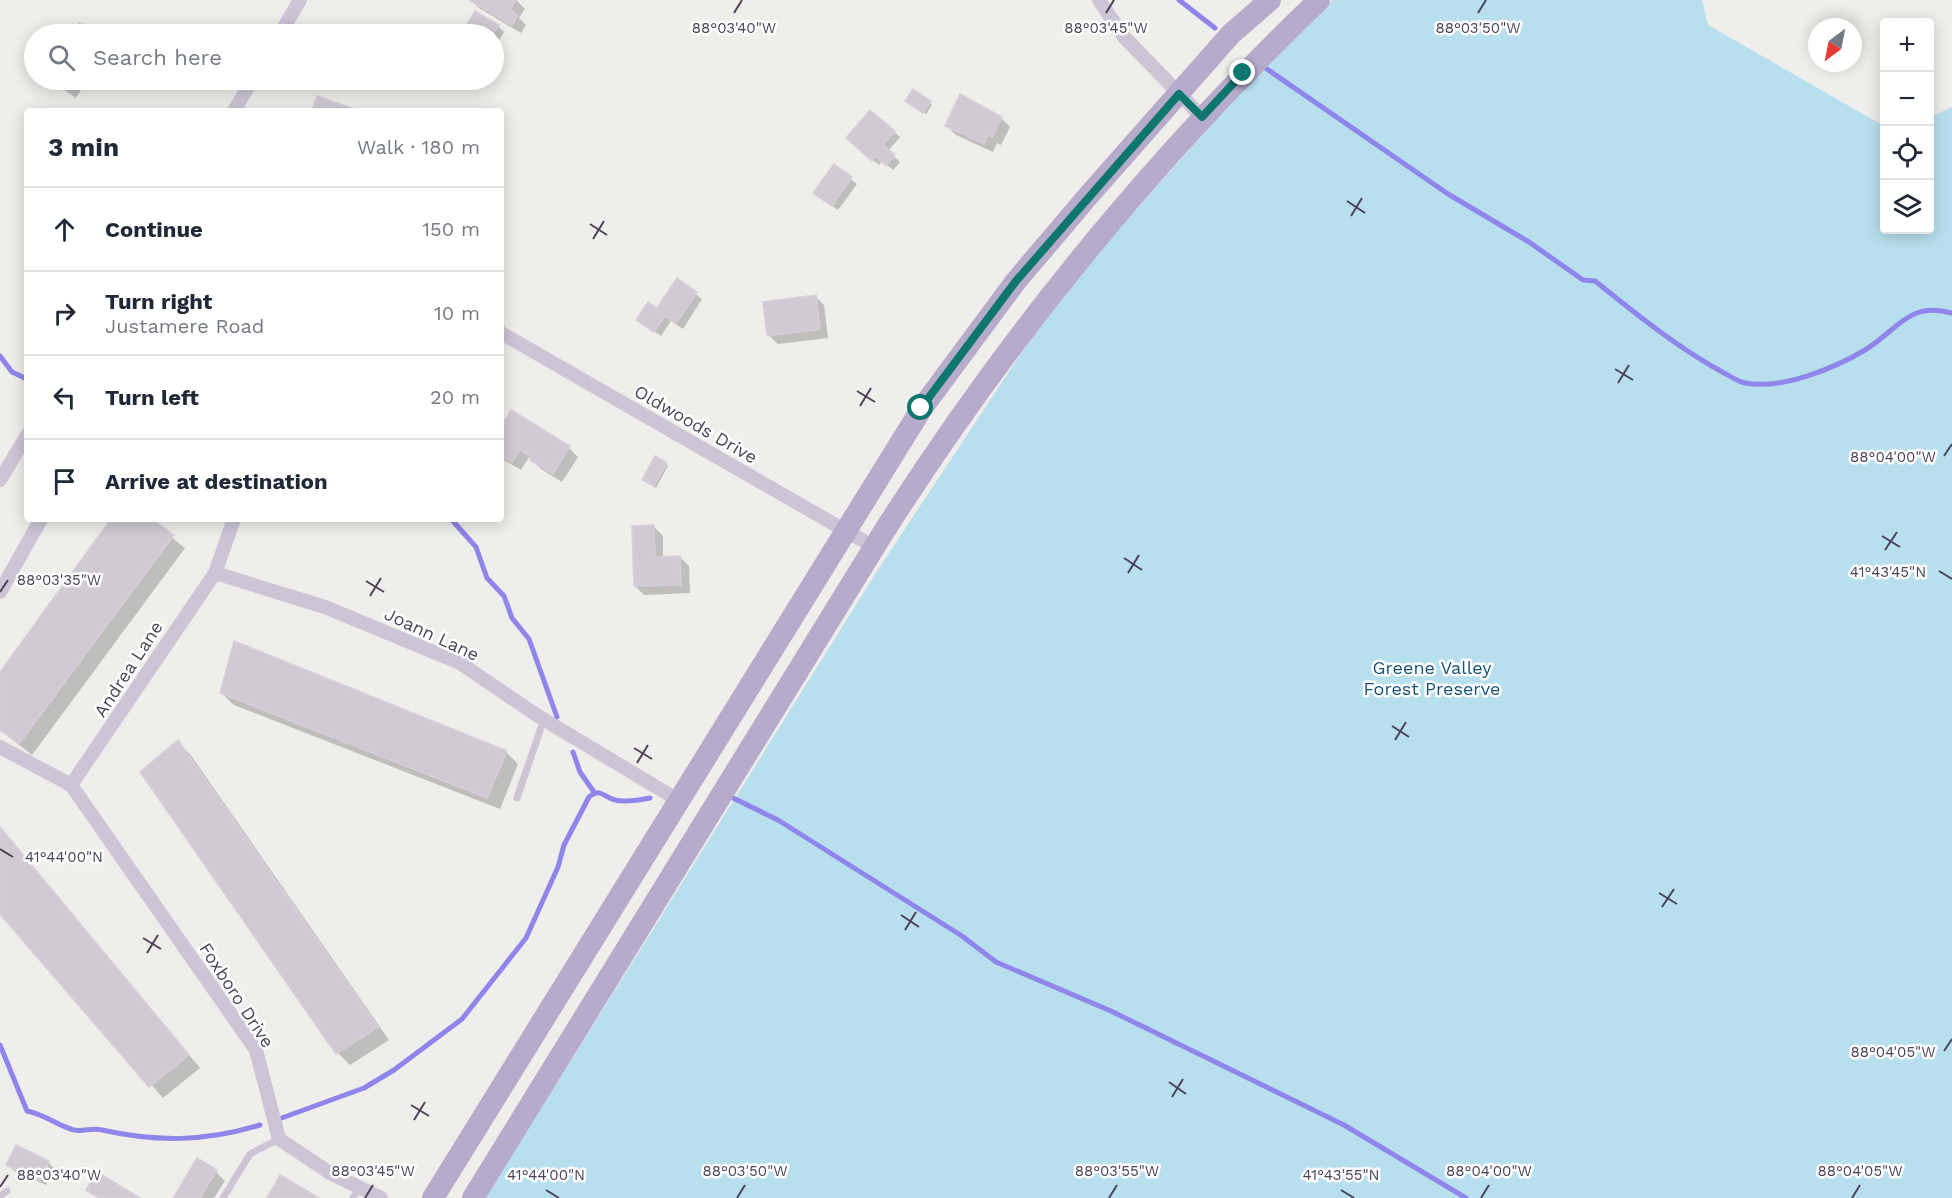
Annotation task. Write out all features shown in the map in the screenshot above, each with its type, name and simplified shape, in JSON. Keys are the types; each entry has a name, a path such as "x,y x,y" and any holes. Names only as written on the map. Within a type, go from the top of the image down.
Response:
{"main road":[{"path":"433,1198 921,408 1016,281 1231,34 1270,0"},
{"path":"473,1198 925,467 1011,345 1077,261 1202,117 1319,0"}],"street":[{"path":"285,24 300,0"},
{"path":"1099,0 1124,37 1202,117"},
{"path":"236,108 246,90"},
{"name":"Oldwoods Drive","path":"504,335 874,548"},
{"path":"0,480 24,440"},
{"path":"0,592 39,522"},
{"name":"Andrea Lane","path":"71,785 215,573 233,522"},
{"name":"Joann Lane","path":"215,573 325,607 460,663 544,719 678,800"},
{"path":"0,747 71,785"},
{"name":"Foxboro Drive","path":"71,785 256,1050 279,1139"},
{"path":"279,1139 356,1193 381,1198"}],"lane":[{"path":"517,798 544,719"},
{"path":"223,1198 250,1154 279,1139"}],"green space":[{"name":"Greene Valley Forest Preserve","path":"1333,0 1702,0 1708,25 1880,124 1880,234 1934,234 1934,115 1952,107 1952,1198 485,1198 879,568 1022,352 1089,262 1249,83"}],"building":[{"path":"469,0 516,0 510,10 518,15 512,25"},
{"path":"475,11 497,24 467,24"},
{"path":"913,89 931,101 923,113 905,101"},
{"path":"960,94 1002,117 992,137 988,135 984,144 945,126"},
{"path":"317,96 351,108 313,108"},
{"path":"870,110 895,131 883,145 895,155 886,166 876,156 872,161 846,138"},
{"path":"834,164 852,177 832,206 813,193"},
{"path":"677,278 697,292 676,324 665,316 654,332 636,320 648,302 657,308"},
{"path":"816,295 820,329 767,336 763,302"},
{"path":"511,410 570,446 553,474 530,460 532,457 520,450 512,462 504,458 504,422"},
{"path":"655,456 667,463 654,486 642,480"},
{"path":"109,522 155,522 174,535 19,744 0,729 0,672"},
{"path":"654,525 655,557 680,556 681,585 634,586 632,526"},
{"path":"234,641 507,751 487,798 220,693"},
{"path":"178,740 378,1027 336,1054 140,772"},
{"path":"0,827 189,1055 149,1087 0,914"},
{"path":"16,1145 49,1161 40,1181 6,1165"},
{"path":"197,1158 217,1170 200,1198 173,1198"},
{"path":"97,1172 140,1198 99,1198 86,1190"},
{"path":"280,1175 319,1198 267,1198"}],"waterway":[{"path":"1179,0 1215,28"},
{"path":"1264,67 1448,194 1529,242 1583,280 1595,281 1674,342 1745,383 1775,383 1808,376 1839,364 1865,350 1914,314 1937,310 1952,313"},
{"path":"0,356 12,372 24,378"},
{"path":"454,522 476,547 487,578 504,596 512,618 529,639 557,717"},
{"path":"573,752 580,772 594,792"},
{"path":"279,1119 364,1088 394,1070 462,1019 526,938 558,867 564,845 589,797 600,793 619,801 650,798"},
{"path":"731,797 778,820 962,936 996,962 1111,1011 1344,1125 1466,1198"},
{"path":"0,1045 27,1111 74,1130 99,1129 142,1137 181,1138 220,1135 260,1125"}],"route":[{"path":"921,408 1016,281 1179,94 1202,117 1243,73"}]}
